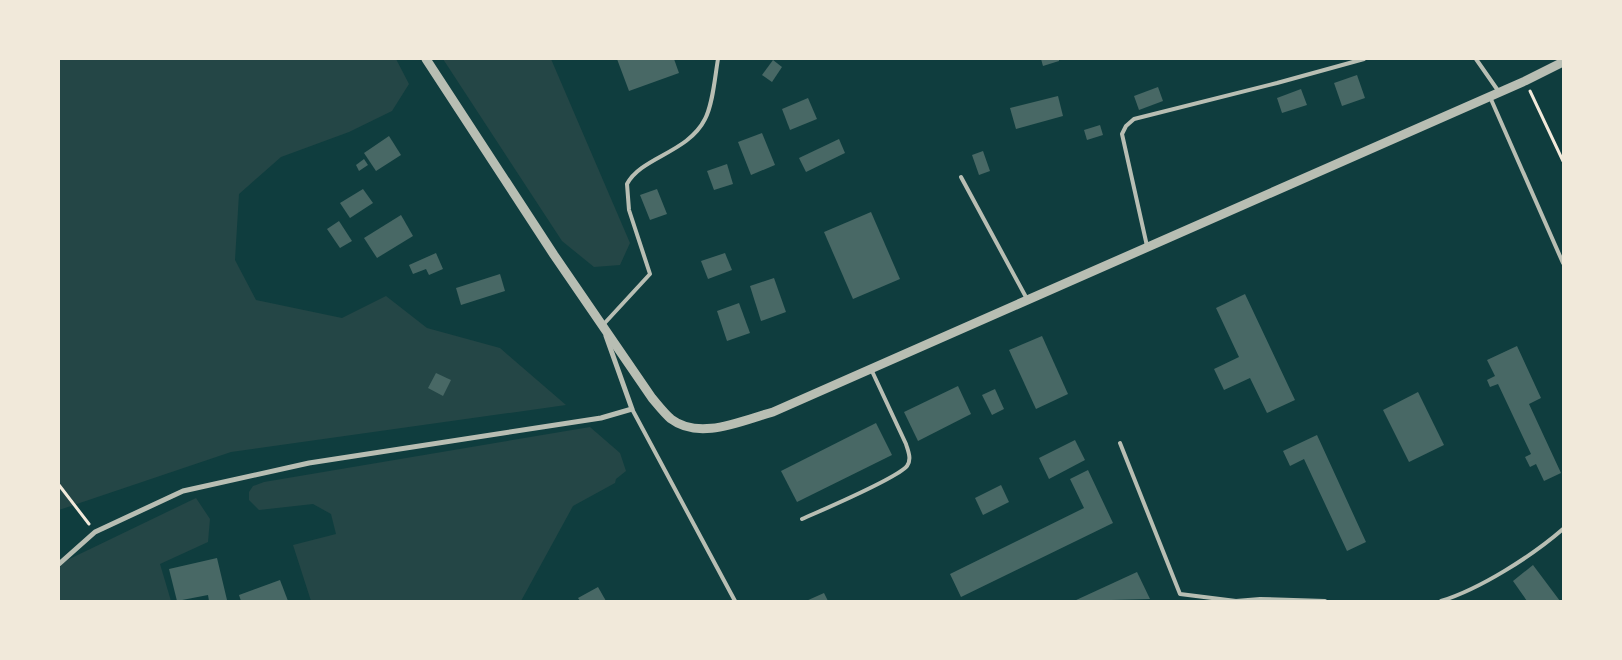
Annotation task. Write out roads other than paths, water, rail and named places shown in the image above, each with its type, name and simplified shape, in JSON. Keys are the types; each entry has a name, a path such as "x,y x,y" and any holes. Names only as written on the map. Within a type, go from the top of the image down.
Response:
{"street":[{"path":"426,59 602,326 652,398 672,419 692,428 719,427 773,412 1148,249 1490,97 1563,62"},
{"path":"59,564 95,532 183,491 309,463 601,418 632,409 602,326"}],"lane":[{"path":"602,326 650,274 630,210 627,184 639,170 679,147 694,134 706,118 718,59"},
{"path":"1148,249 1122,134 1126,126 1134,119 1277,84 1364,59"},
{"path":"1476,59 1500,92"},
{"path":"1490,97 1563,263"},
{"path":"961,178 1028,301"},
{"path":"802,519 893,476 907,466 910,457 906,444 870,369"},
{"path":"632,409 734,601"},
{"path":"1120,442 1180,594 1236,601 1269,599 1325,601"},
{"path":"1441,601 1462,593 1499,574 1563,529"}]}
